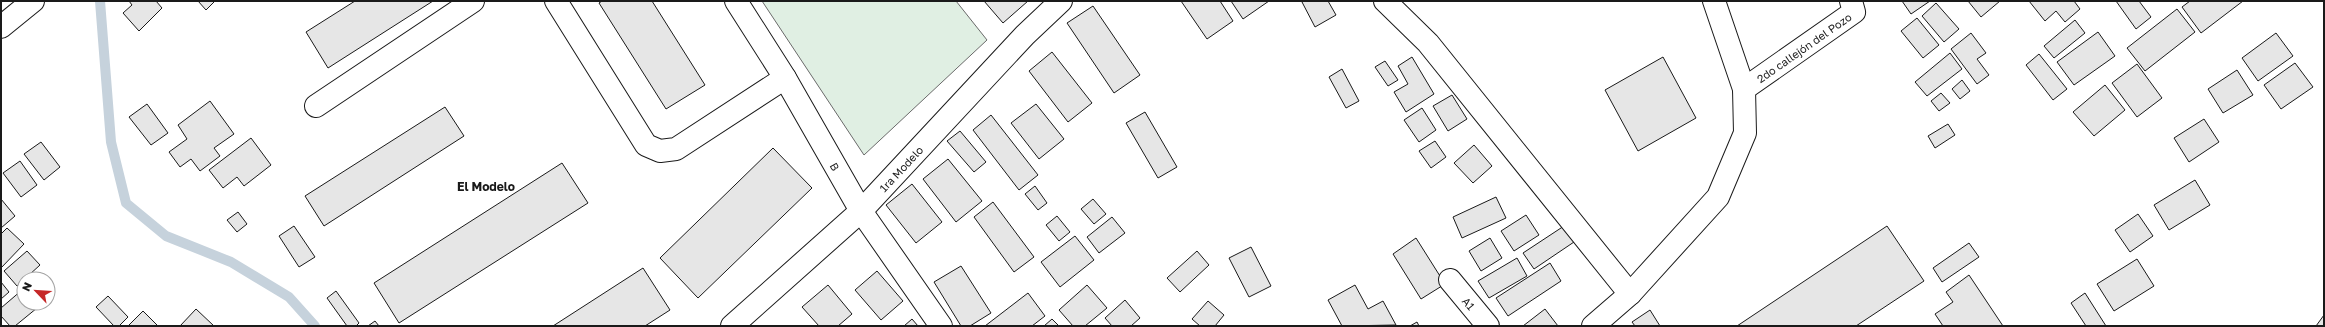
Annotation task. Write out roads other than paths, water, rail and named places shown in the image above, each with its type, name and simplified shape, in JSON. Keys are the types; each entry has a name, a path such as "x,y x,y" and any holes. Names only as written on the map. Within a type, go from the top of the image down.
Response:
{"street":[{"path":"1,27 33,1"},
{"path":"316,106 473,1"},
{"path":"556,1 646,145 660,151 676,149 785,78"},
{"name":"B","path":"736,1 785,78 861,210 941,326"},
{"name":"1ra Modelo","path":"732,326 861,210 1025,35 1060,1"},
{"path":"1385,1 1428,43 1630,294"},
{"path":"1593,326 1630,294 1718,197 1745,133 1744,89 1714,1"},
{"name":"2do callejón del Pozo","path":"1744,89 1854,12 1851,1"},
{"name":"A1","path":"1450,280 1488,326"}],"waterway":[{"path":"100,1 111,142 126,203 166,236 231,262 289,297 315,326"}],"district":[{"name":"El Modelo","path":"486,186"}]}
